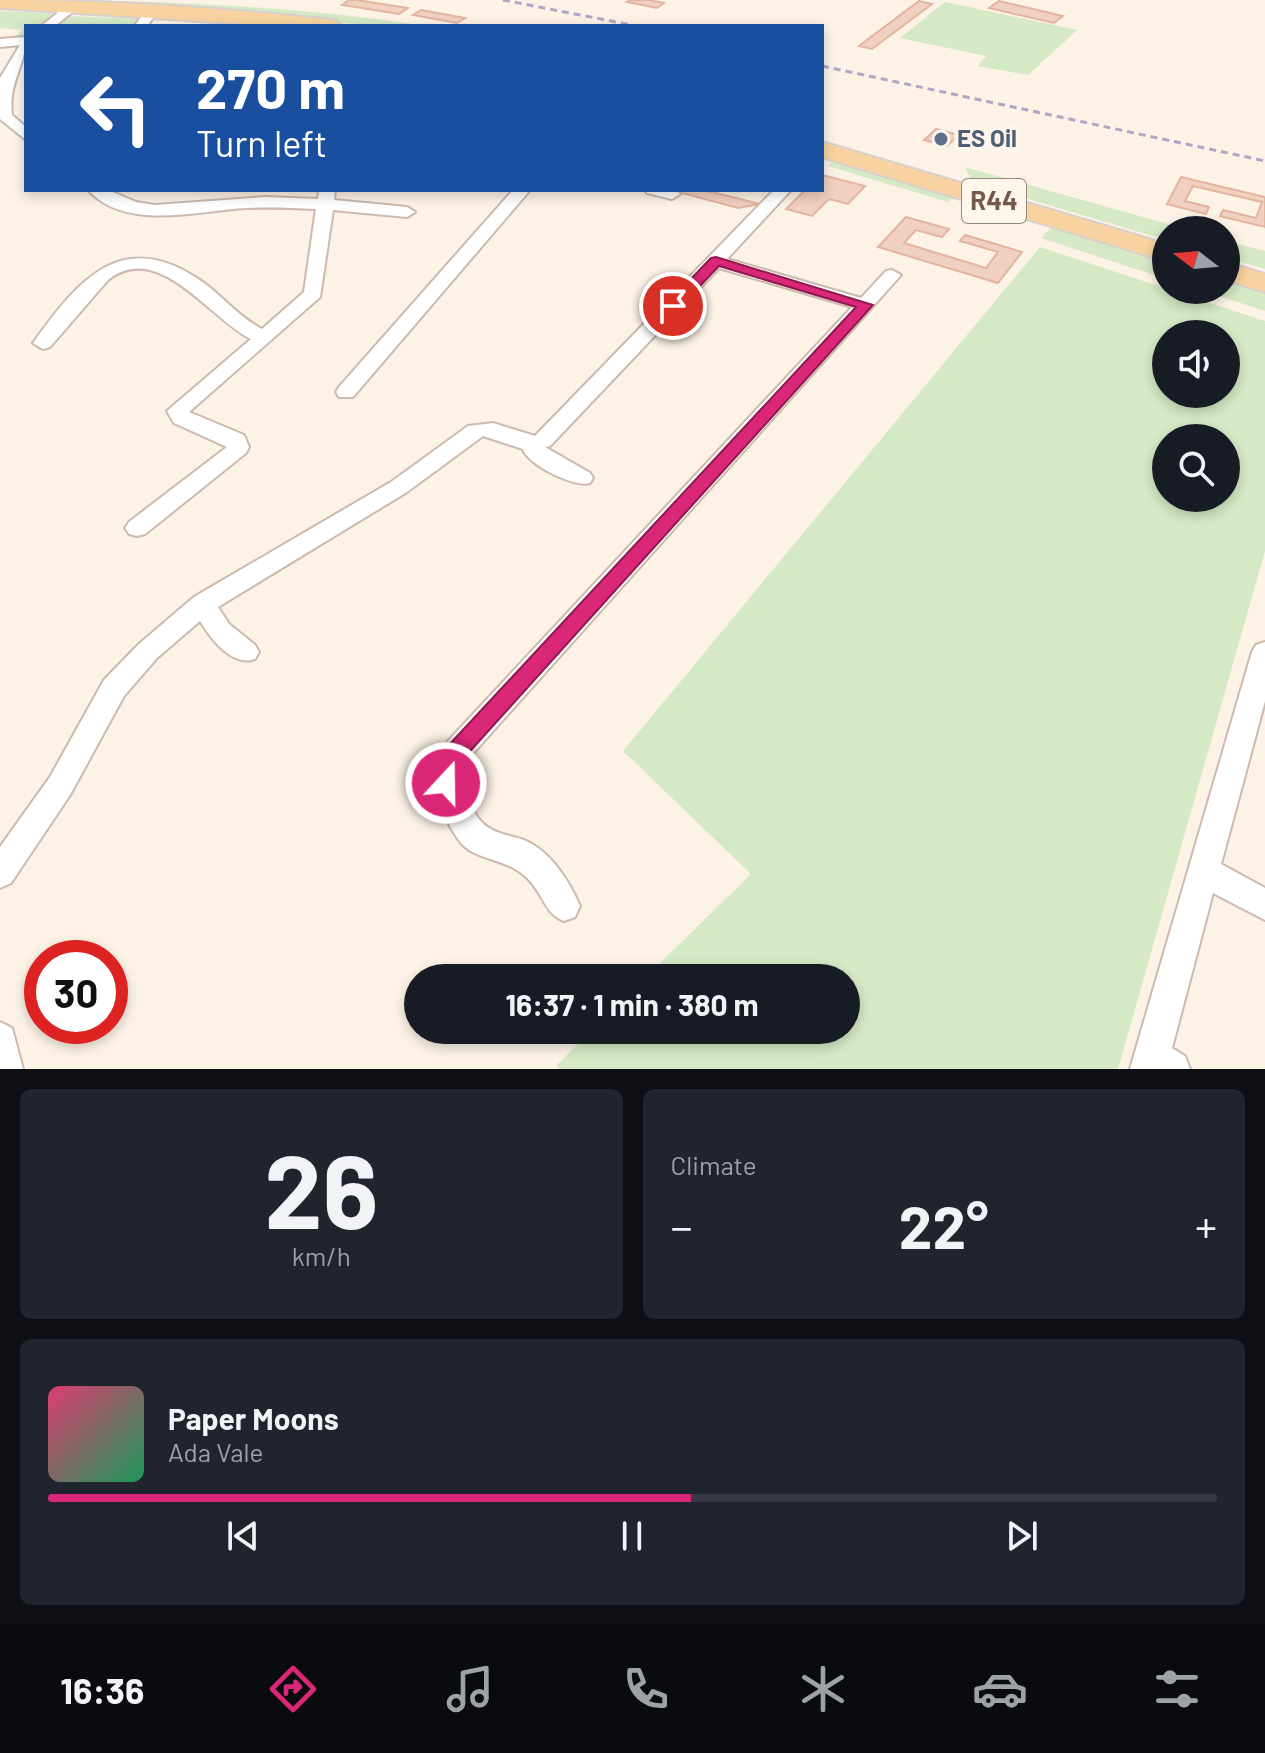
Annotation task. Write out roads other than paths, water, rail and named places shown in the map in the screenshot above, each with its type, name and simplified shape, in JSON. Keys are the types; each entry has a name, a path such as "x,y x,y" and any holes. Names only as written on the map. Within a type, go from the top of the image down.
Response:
{"main road":[{"path":"0,5 145,20 244,24"},
{"path":"0,5 240,16 314,24"},
{"name":"R44","path":"824,149 1152,242"},
{"name":"R44","path":"824,149 1152,249"},
{"path":"1240,268 1265,276"},
{"path":"1240,275 1265,283"}],"street":[{"path":"50,24 69,10"},
{"path":"0,43 24,44"},
{"path":"24,47 5,71 2,108 9,121 24,133"},
{"path":"99,192 112,202 128,206 185,209 326,197 407,212"},
{"path":"346,392 520,192"},
{"path":"662,192 672,194"},
{"path":"3,861 60,786 114,688 148,651 203,604 399,487 476,431 492,429 533,445 542,441 781,192"},
{"path":"137,528 235,453 238,447 236,440 182,418 178,411 313,293 326,197"},
{"path":"716,261 865,305"},
{"path":"43,343 104,275 122,266 159,267 182,275 238,325 264,337"},
{"path":"564,906 541,870 520,853 480,840 470,831 446,783 445,764 892,275"},
{"path":"533,445 535,454 582,478"},
{"path":"203,604 220,631 246,652"},
{"path":"1157,1065 1203,870 1256,722 1265,652"},
{"path":"1203,870 1265,905"},
{"path":"0,1040 5,1069"}],"railway":[{"path":"503,0 627,24"},
{"path":"824,66 1265,161"}],"place":[{"name":"ES Oil","path":"941,139"}]}
